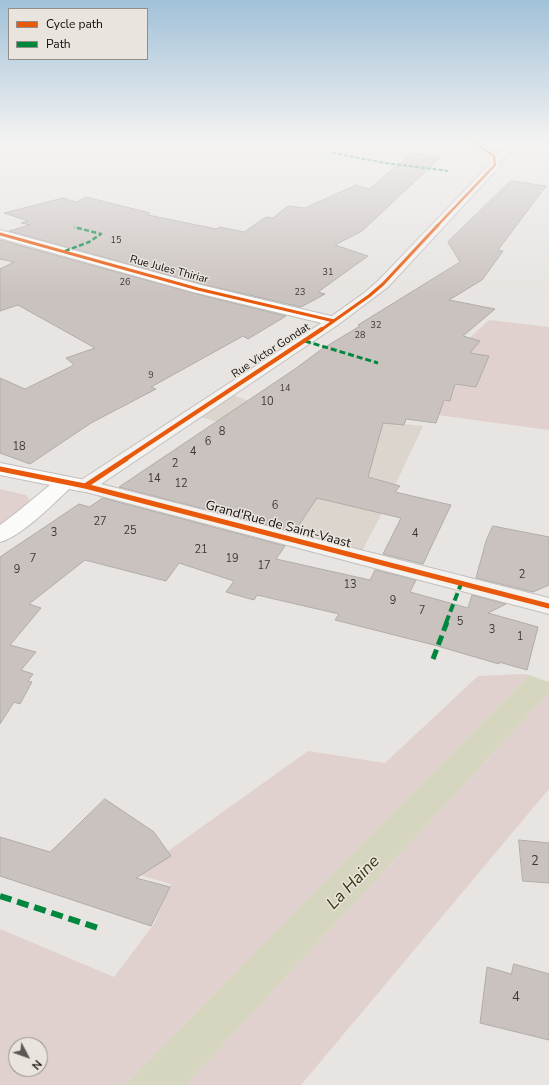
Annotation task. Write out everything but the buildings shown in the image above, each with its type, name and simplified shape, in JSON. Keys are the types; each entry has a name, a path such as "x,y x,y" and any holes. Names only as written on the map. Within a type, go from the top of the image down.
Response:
{"street":[{"name":"Rue Victor Gondat","path":"75,484 334,321 383,284 469,194"},
{"name":"Rue Jules Thiriar","path":"0,234 198,289 334,321"},
{"name":"Grand'Rue de Saint-Vaast","path":"0,469 75,484 549,606"},
{"path":"0,536 75,484"}],"shaded area":[{"path":"489,320 549,327 549,430 422,413 464,343"},
{"path":"227,393 274,410 423,426 382,513 359,557 284,538 295,524 243,429 193,415"},
{"path":"0,489 26,495 30,500 16,516 0,530"},
{"path":"529,675 124,1085 0,1085 0,929 114,977 154,924 171,884 136,874 308,751 385,763 478,676"},
{"path":"549,693 549,789 301,1085 186,1085"}],"water":[{"name":"La Haine","path":"529,675 549,682 549,693 186,1085 124,1085"}],"marked path":[{"path":"65,251 89,242 101,234 74,227"},
{"path":"305,341 378,363"},
{"path":"433,659 461,584"},
{"path":"0,896 98,928"}],"cycle path":[{"path":"85,486 334,321 369,296 383,284 468,194"},
{"path":"0,234 198,289 334,321"},
{"path":"0,469 85,486 549,606"}]}
